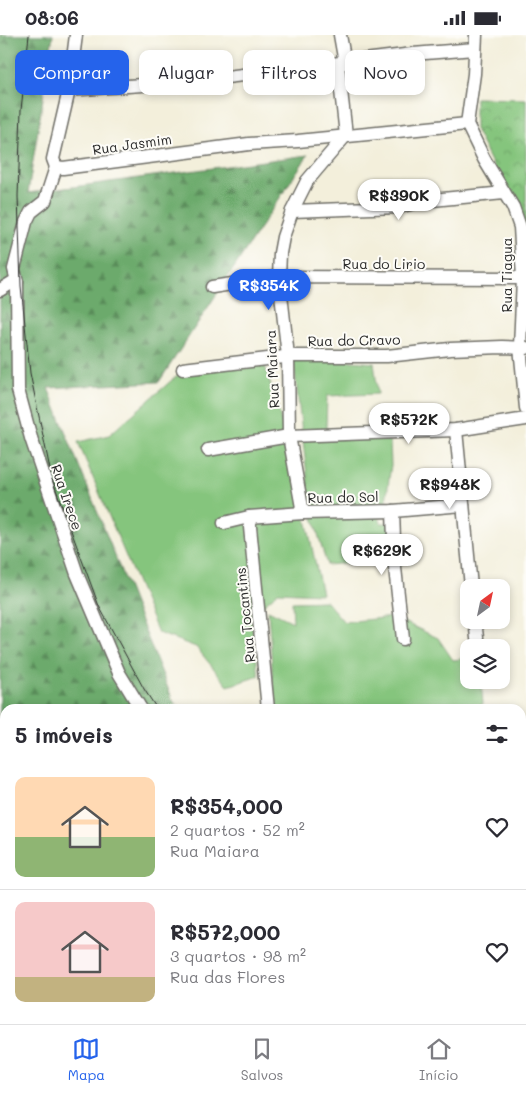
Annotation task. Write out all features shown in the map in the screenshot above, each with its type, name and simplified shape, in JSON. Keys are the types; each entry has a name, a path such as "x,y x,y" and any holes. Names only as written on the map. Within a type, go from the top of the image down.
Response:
{"street":[{"path":"74,50 76,35"},
{"path":"340,35 346,135"},
{"path":"467,124 476,35"},
{"path":"129,86 186,82 421,53 475,49"},
{"path":"56,167 54,159 56,145 67,95"},
{"name":"Rua Jasmim","path":"56,167 63,168 250,144 467,124"},
{"name":"Rua Tiagua","path":"467,124 475,143 516,214 524,240 523,347 526,408"},
{"name":"Rua Maiara","path":"303,513 289,436 288,356 279,277 281,245 292,211 308,181 346,135"},
{"name":"Rua Irece","path":"56,167 45,201 31,212 26,222 14,269 17,282 18,390 30,438 77,573 119,673 137,704"},
{"path":"292,211 398,207 422,201 504,193"},
{"name":"Rua do Lirio","path":"212,287 279,277 524,278"},
{"path":"0,290 13,282 17,282"},
{"name":"Rua do Cravo","path":"184,369 288,356 387,356 450,349 523,347"},
{"path":"208,450 289,436 456,430 526,419"},
{"path":"456,430 470,579"},
{"name":"Rua do Sol","path":"224,523 249,517 303,513 393,511 463,505"},
{"path":"393,511 396,578 403,639"},
{"name":"Rua Tocantins","path":"249,517 268,704"}],"green space":[{"path":"0,35 53,35 51,50 15,50 15,95 44,95 28,193 308,155 159,382 48,388 175,704 0,704"},
{"path":"475,98 526,99 526,233 475,129"},
{"path":"293,356 374,363 378,394 327,396 326,430 390,441 391,465 386,501 375,502 381,523 394,523 390,549 377,541 370,561 327,565 311,510"},
{"path":"263,359 294,463 322,594 278,592 251,616 259,676 228,686 196,647 158,633 78,442 109,435 180,373"},
{"path":"326,601 344,622 393,617 438,638 453,660 460,659 460,689 482,689 483,704 275,704 268,610 293,622 292,602"}],"tram line":[{"path":"29,35 21,110 18,196 21,286 30,373 52,479 99,606 154,704"}]}
